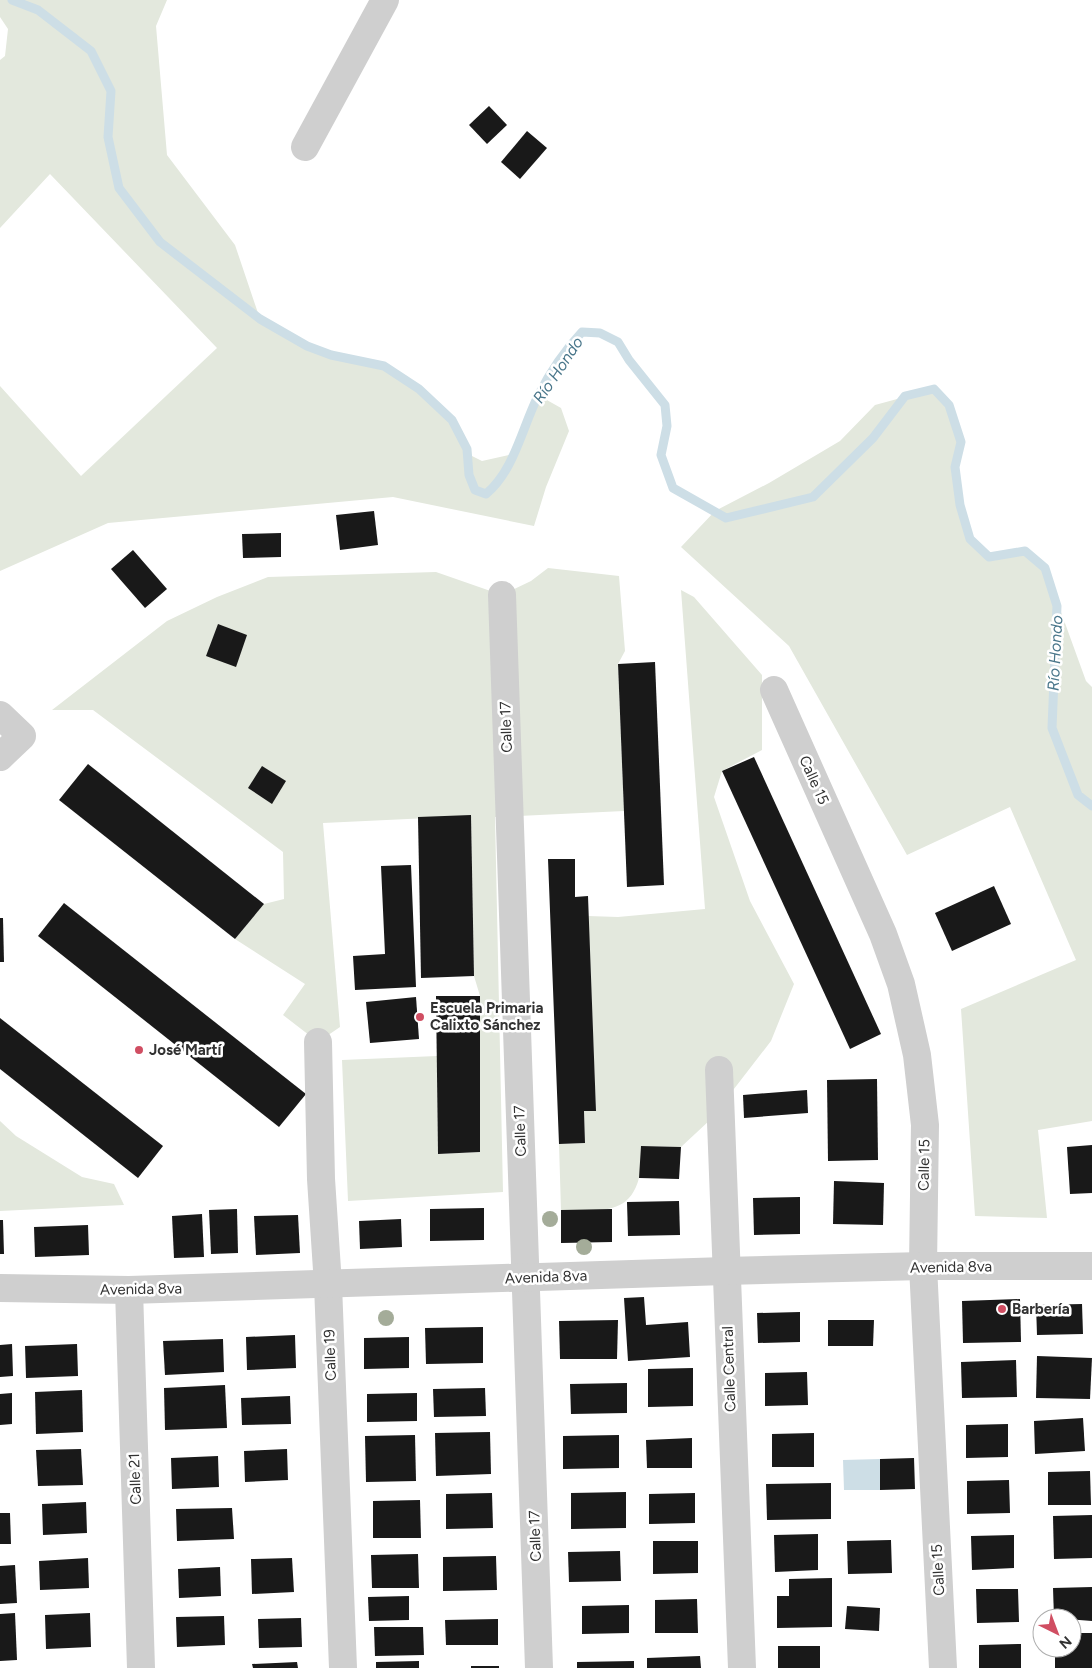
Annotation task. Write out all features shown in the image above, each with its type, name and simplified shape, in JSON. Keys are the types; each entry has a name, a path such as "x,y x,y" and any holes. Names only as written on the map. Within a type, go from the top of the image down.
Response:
{"street":[{"path":"305,147 386,0"},
{"name":"Calle 17","path":"502,595 539,1668"},
{"name":"Calle 15","path":"774,690 883,934 901,984 917,1055 924,1125 923,1266 943,1668"},
{"path":"0,715 22,736 0,757"},
{"name":"Calle 19","path":"318,1042 321,1179 328,1285 342,1668"},
{"name":"Calle Central","path":"719,1070 725,1271 742,1668"},
{"name":"Avenida 8va","path":"0,1288 129,1290 923,1266 1092,1266"},
{"name":"Calle 21","path":"129,1290 141,1668"}],"shaded area":[{"path":"0,0 167,0 156,26 167,155 235,245 260,319 307,346 331,355 384,366 419,389 452,420 470,455 482,461 513,454 538,395 561,408 569,431 546,487 534,526 393,497 108,523 0,571 0,386 81,476 217,348 50,174 0,228 0,60 5,56 8,29 0,17"},
{"path":"934,389 949,405 961,442 955,467 960,505 970,538 989,557 1025,551 1045,568 1086,681 1092,687 1092,1121 1038,1130 1047,1218 975,1216 961,1009 1076,960 1010,807 907,855 789,646 681,547 715,511 769,483 840,441 875,405"},
{"path":"548,568 619,576 625,651 618,664 624,811 495,817 503,1192 348,1201 342,1060 437,1056 438,1154 480,1152 480,996 474,976 471,816 323,823 340,1027 318,1042 283,1015 305,984 235,939 264,904 284,899 283,852 93,710 52,710 167,621 217,597 268,577 436,572 502,595 531,581"},
{"path":"681,590 694,597 762,675 762,750 722,771 714,797 750,901 794,984 771,1041 710,1120 681,1147 641,1146 639,1178 634,1191 627,1200 618,1206 597,1210 561,1210 559,1144 585,1143 584,1111 596,1110 588,916 618,917 705,909"},
{"path":"0,1121 16,1136 82,1177 114,1184 124,1205 0,1211"},
{"path":"880,1459 880,1490 844,1490 843,1460"}],"building":[{"path":"489,106 507,125 487,144 469,125"},
{"path":"527,131 547,148 520,179 501,162"},
{"path":"374,511 378,545 340,550 336,515"},
{"path":"281,533 281,557 243,558 242,534"},
{"path":"133,550 167,589 145,608 111,569"},
{"path":"218,624 247,635 236,667 206,656"},
{"path":"655,662 664,885 627,887 618,664"},
{"path":"754,757 881,1034 850,1049 722,771"},
{"path":"88,764 264,904 235,939 59,800"},
{"path":"262,766 286,781 272,804 248,788"},
{"path":"471,815 474,976 421,978 418,817"},
{"path":"548,859 575,859 575,897 588,896 596,1111 584,1111 585,1143 559,1144"},
{"path":"411,865 416,987 355,990 353,956 385,954 381,866"},
{"path":"994,886 1011,924 952,951 935,913"},
{"path":"64,903 306,1094 279,1127 38,936"},
{"path":"0,918 3,918 4,962 0,962"},
{"path":"436,996 480,996 480,1152 438,1154"},
{"path":"416,997 419,1039 370,1043 366,1002"},
{"path":"0,1018 163,1146 138,1178 0,1069"},
{"path":"877,1079 878,1160 828,1161 827,1080"},
{"path":"807,1090 808,1113 744,1118 743,1095"},
{"path":"1092,1145 1092,1193 1070,1194 1067,1147"},
{"path":"641,1146 681,1147 679,1179 639,1178"},
{"path":"834,1181 884,1183 883,1225 833,1224"},
{"path":"800,1197 800,1234 754,1235 753,1198"},
{"path":"679,1201 680,1235 628,1236 627,1202"},
{"path":"484,1208 484,1240 430,1241 430,1209"},
{"path":"237,1209 238,1253 211,1254 209,1210"},
{"path":"612,1209 612,1242 561,1243 561,1210"},
{"path":"202,1214 204,1257 174,1258 172,1216"},
{"path":"298,1215 300,1253 256,1255 254,1216"},
{"path":"401,1219 402,1247 360,1249 359,1221"},
{"path":"0,1220 3,1220 4,1254 0,1254"},
{"path":"88,1225 89,1255 35,1257 34,1227"},
{"path":"644,1297 646,1325 688,1322 690,1357 628,1361 624,1298"},
{"path":"1020,1299 1021,1342 963,1343 962,1301"},
{"path":"1082,1304 1083,1334 1037,1335 1036,1305"},
{"path":"800,1312 800,1342 758,1343 757,1313"},
{"path":"618,1320 617,1359 560,1359 559,1321"},
{"path":"828,1320 874,1320 873,1346 828,1346"},
{"path":"483,1327 483,1363 426,1364 425,1328"},
{"path":"295,1335 296,1368 247,1370 246,1337"},
{"path":"409,1337 409,1368 364,1369 364,1338"},
{"path":"223,1339 224,1372 165,1375 163,1341"},
{"path":"12,1344 13,1376 0,1377 0,1345"},
{"path":"77,1344 78,1376 26,1378 25,1346"},
{"path":"1037,1356 1092,1358 1090,1399 1036,1398"},
{"path":"1016,1360 1017,1397 962,1398 961,1362"},
{"path":"693,1368 693,1406 648,1407 648,1369"},
{"path":"807,1372 808,1405 765,1406 765,1373"},
{"path":"627,1383 627,1413 571,1414 570,1384"},
{"path":"225,1385 227,1428 165,1430 164,1388"},
{"path":"485,1388 486,1416 434,1417 433,1389"},
{"path":"82,1390 83,1432 36,1434 35,1392"},
{"path":"12,1393 12,1424 0,1425 0,1394"},
{"path":"417,1393 417,1421 367,1422 367,1394"},
{"path":"290,1396 291,1424 242,1425 241,1398"},
{"path":"1083,1418 1085,1451 1035,1454 1034,1421"},
{"path":"1008,1424 1008,1457 966,1458 966,1425"},
{"path":"490,1432 491,1474 436,1476 435,1433"},
{"path":"814,1433 814,1467 772,1467 772,1434"},
{"path":"415,1435 416,1481 366,1482 365,1436"},
{"path":"619,1435 619,1468 563,1469 563,1436"},
{"path":"692,1438 692,1468 647,1468 646,1440"},
{"path":"81,1449 83,1485 38,1486 36,1450"},
{"path":"287,1449 288,1480 245,1482 244,1451"},
{"path":"218,1456 219,1487 172,1489 171,1458"},
{"path":"914,1458 915,1489 880,1490 880,1459"},
{"path":"1090,1471 1091,1505 1048,1505 1048,1472"},
{"path":"1009,1480 1010,1513 967,1514 967,1481"},
{"path":"831,1483 831,1519 767,1520 766,1484"},
{"path":"626,1492 626,1528 571,1529 571,1493"},
{"path":"492,1493 493,1528 446,1529 446,1494"},
{"path":"695,1493 695,1523 649,1524 649,1494"},
{"path":"420,1500 421,1538 373,1538 373,1501"},
{"path":"86,1502 87,1533 43,1535 42,1504"},
{"path":"232,1508 234,1539 177,1541 176,1509"},
{"path":"0,1513 10,1513 11,1544 0,1544"},
{"path":"1092,1515 1092,1558 1054,1559 1053,1516"},
{"path":"818,1534 818,1570 775,1572 774,1535"},
{"path":"1014,1535 1014,1568 972,1570 971,1536"},
{"path":"891,1540 892,1573 848,1574 847,1541"},
{"path":"653,1541 698,1541 698,1573 653,1574"},
{"path":"620,1551 621,1581 569,1582 568,1552"},
{"path":"418,1554 419,1588 372,1588 371,1555"},
{"path":"496,1556 497,1590 443,1591 443,1557"},
{"path":"88,1558 89,1588 40,1590 39,1561"},
{"path":"292,1558 294,1592 252,1594 251,1559"},
{"path":"15,1565 17,1603 0,1604 0,1566"},
{"path":"220,1567 221,1596 179,1598 178,1569"},
{"path":"832,1578 832,1627 777,1628 777,1596 789,1596 789,1579"},
{"path":"1092,1587 1092,1621 1082,1620 1082,1608 1054,1608 1053,1588"},
{"path":"976,1589 1018,1589 1019,1622 977,1623"},
{"path":"409,1596 409,1620 369,1621 368,1597"},
{"path":"697,1599 698,1633 655,1633 655,1600"},
{"path":"629,1605 629,1633 582,1634 582,1606"},
{"path":"847,1606 880,1608 879,1631 845,1629"},
{"path":"15,1613 17,1660 0,1661 0,1614"},
{"path":"90,1613 91,1647 46,1649 45,1615"},
{"path":"224,1616 225,1645 177,1647 176,1617"},
{"path":"301,1618 302,1647 259,1648 258,1619"},
{"path":"498,1619 498,1645 446,1645 445,1620"},
{"path":"374,1627 423,1627 424,1655 375,1656"},
{"path":"1082,1633 1092,1633 1092,1668 1055,1668 1055,1658 1082,1658"},
{"path":"1021,1644 1021,1668 979,1668 979,1645"},
{"path":"778,1646 820,1646 820,1668 778,1668"},
{"path":"700,1656 701,1668 647,1668 647,1658"},
{"path":"419,1661 419,1668 376,1668 376,1662"},
{"path":"634,1661 634,1668 577,1668 577,1662"},
{"path":"297,1662 298,1668 253,1668 252,1664"},
{"path":"471,1666 499,1666 499,1668 471,1668"}],"waterway":[{"name":"Río Hondo","path":"12,0 38,10 91,51 111,91 108,137 119,188 160,242 260,319 307,346 331,355 384,366 419,389 452,420 467,449 469,475 475,490 486,494 504,473 542,388 564,354 582,332 600,333 618,342 629,360 665,405 667,426 661,455 673,488 726,518 813,497 873,438 905,396 934,389 949,405 961,442 955,467 960,505 970,539 989,557 1025,551 1045,568 1057,606 1052,728 1078,795 1092,806"}],"place":[{"name":"Escuela Primaria Calixto Sánchez","path":"420,1017"},
{"name":"José Martí","path":"139,1050"},
{"name":"Barbería","path":"1002,1309"}]}
